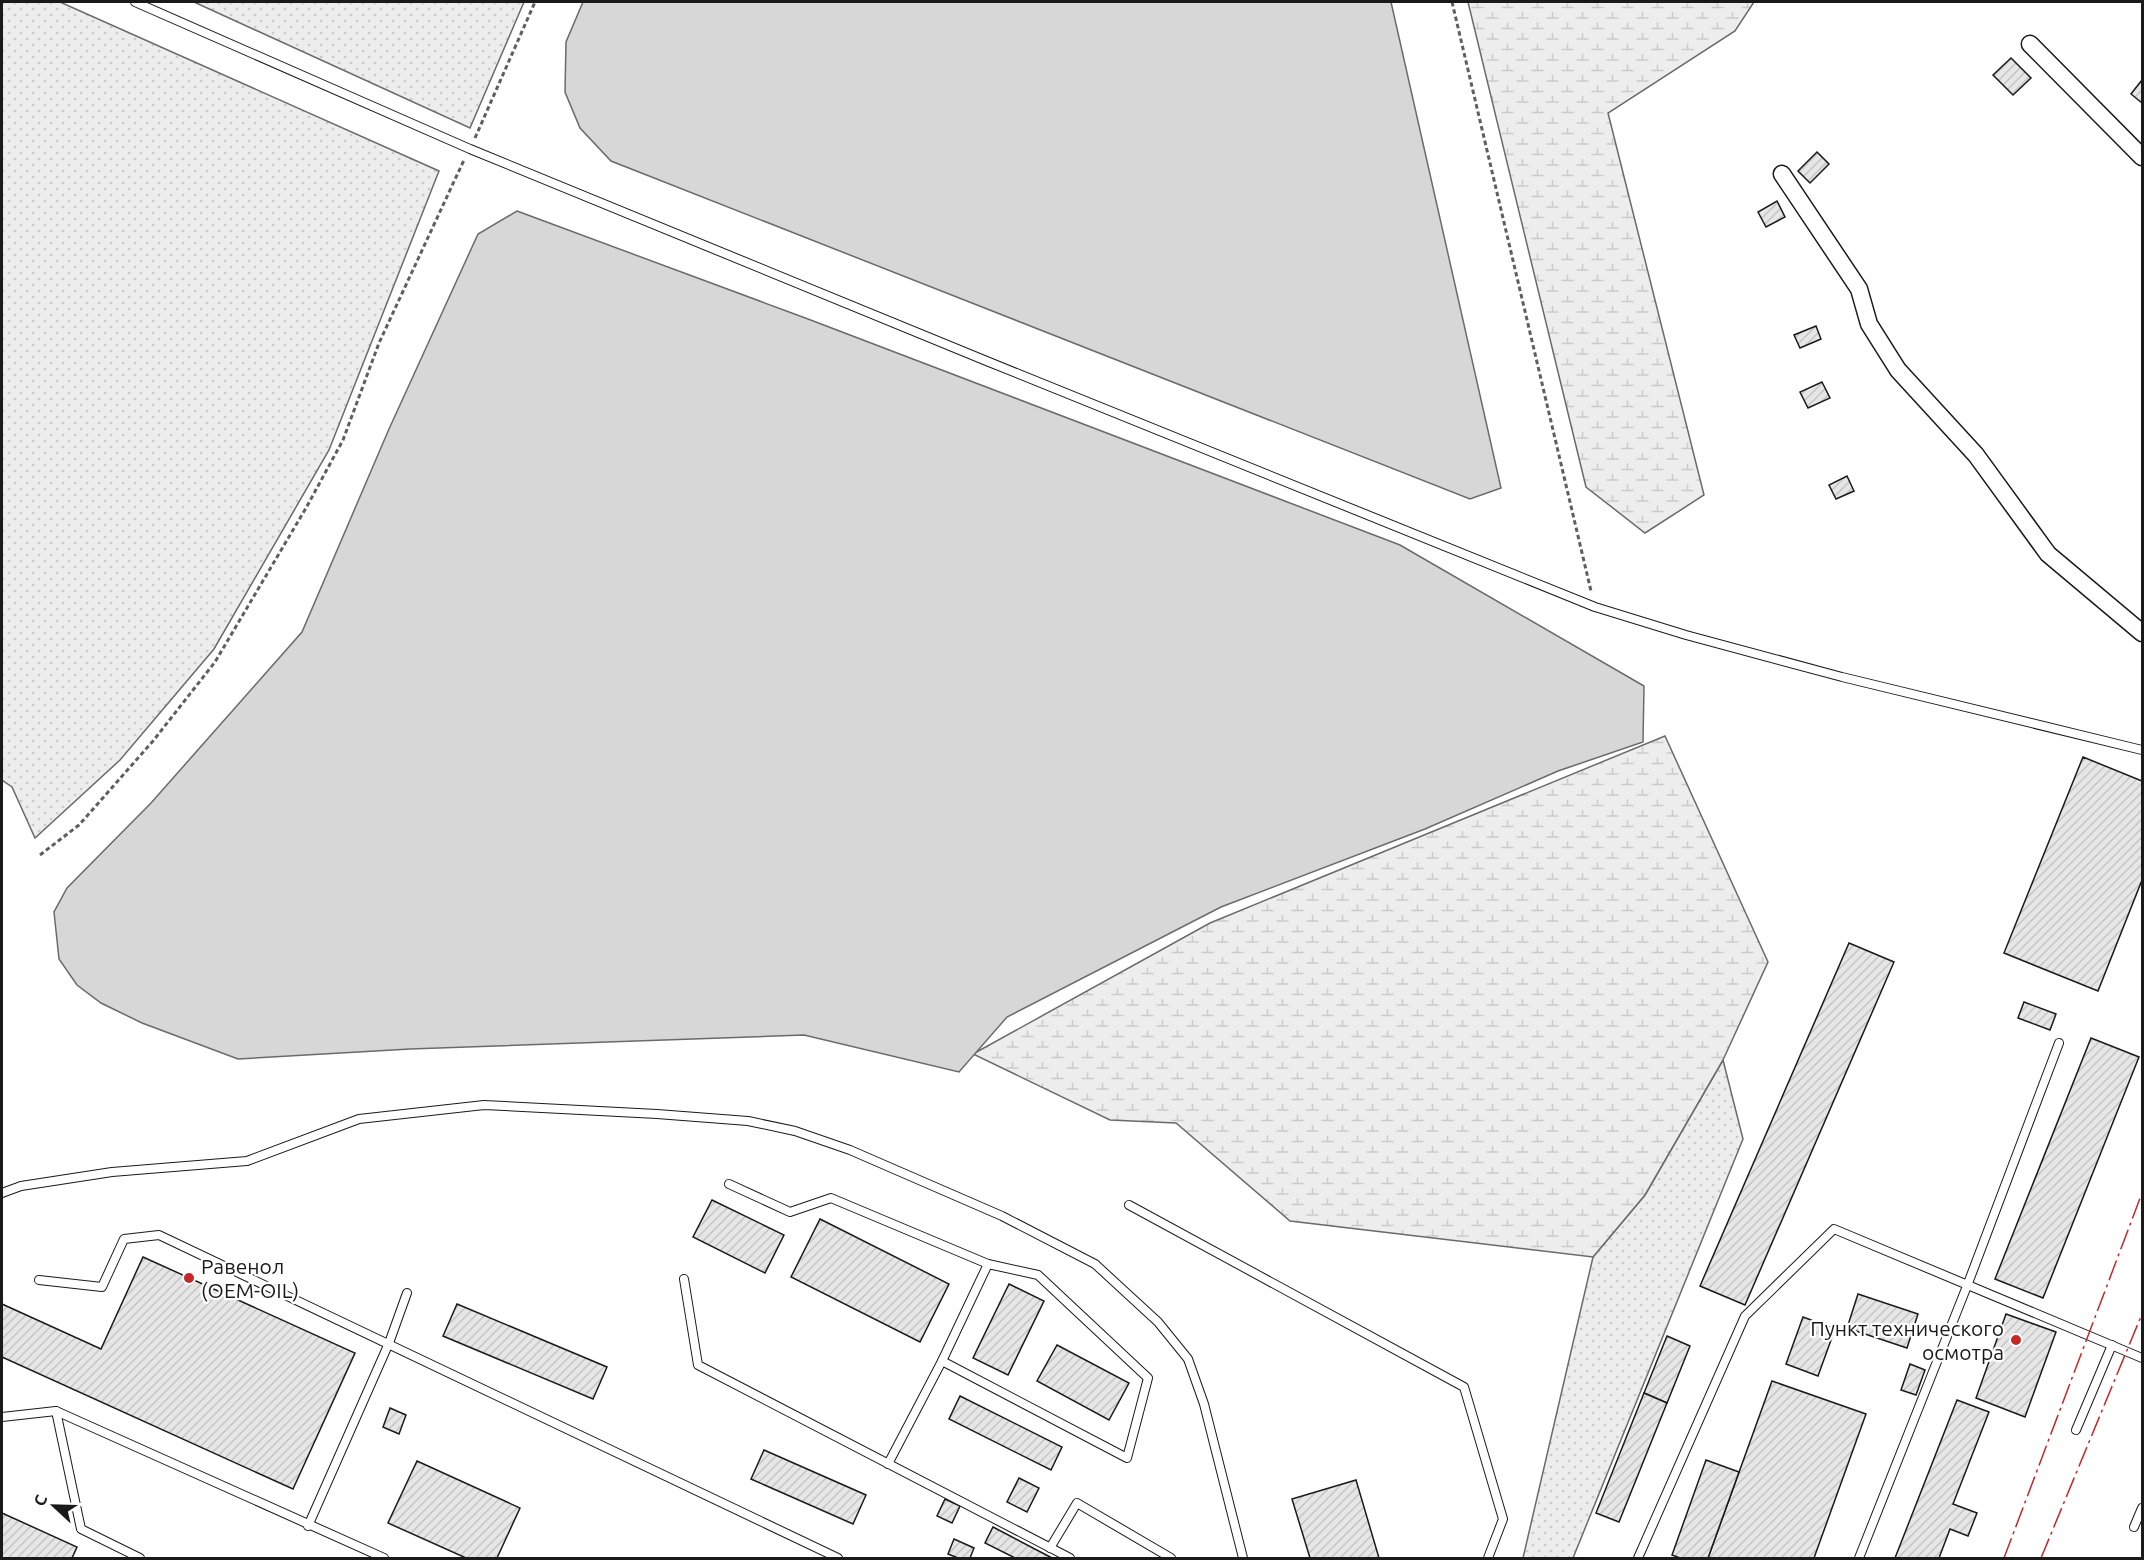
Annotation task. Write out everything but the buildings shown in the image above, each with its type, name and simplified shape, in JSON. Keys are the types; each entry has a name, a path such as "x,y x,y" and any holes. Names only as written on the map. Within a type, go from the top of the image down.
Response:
{"street":[{"path":"2030,44 2142,157"},
{"path":"1782,174 1859,289 1869,324 1898,370 1976,455 2048,554 2142,633"}],"lane":[{"path":"135,2 470,148 989,362 1595,607 1686,635 1842,677 2142,750"},
{"path":"1859,1558 1967,1286 2059,1043"},
{"path":"2,1193 21,1186 112,1172 247,1161 359,1119 484,1105 748,1121 795,1131 850,1150 980,1207 1095,1264 1158,1322 1188,1359 1204,1404 1243,1558"},
{"path":"729,1184 790,1212 831,1198 988,1264 1038,1275 1148,1378 1127,1458 942,1361"},
{"path":"1129,1205 1464,1387 1503,1519 1488,1558"},
{"path":"1638,1558 1745,1316 1834,1229 2142,1358"},
{"path":"39,1280 102,1287 124,1239 159,1235 838,1558"},
{"path":"888,1464 942,1361 988,1264"},
{"path":"684,1279 698,1365 1070,1558"},
{"path":"308,1526 389,1343 407,1293"},
{"path":"2076,1430 2112,1345"},
{"path":"56,1411 81,1528 140,1558"},
{"path":"2,1417 56,1411 308,1526 384,1558"},
{"path":"1050,1548 1077,1503 1171,1558"},
{"path":"2134,1527 2142,1508"}],"path":[{"path":"40,855 79,825 153,741 215,662 300,518 343,440 379,343 535,2"},
{"path":"1452,2 1595,607"}],"green space":[{"path":"2,2 60,2 439,171 329,450 214,649 120,760 35,838 12,787 2,780"},
{"path":"194,2 524,2 470,128"},
{"path":"1468,2 1754,2 1735,31 1608,113 1704,495 1645,533 1586,487"},
{"path":"1665,736 1768,962 1723,1060 1645,1195 1593,1257 1290,1221 1176,1123 1110,1120 973,1054 1210,923"},
{"path":"1723,1060 1743,1139 1573,1558 1523,1558 1593,1257 1645,1195"}],"shaded area":[{"path":"583,2 1391,2 1501,488 1470,499 611,161 580,128 565,92 566,42"},
{"path":"517,211 808,319 1400,545 1644,686 1643,742 1558,771 1425,829 1221,907 1007,1017 959,1072 804,1035 410,1049 238,1059 142,1023 101,1003 77,985 59,959 54,912 67,888 151,803 302,632 389,429 478,234"}],"power":[{"path":"2004,1558 2142,1193"},
{"path":"2041,1558 2142,1314"}],"place":[{"name":"Равенол (OEM-OIL)","path":"189,1278"},
{"name":"Пункт технического осмотра","path":"2016,1340"}]}
